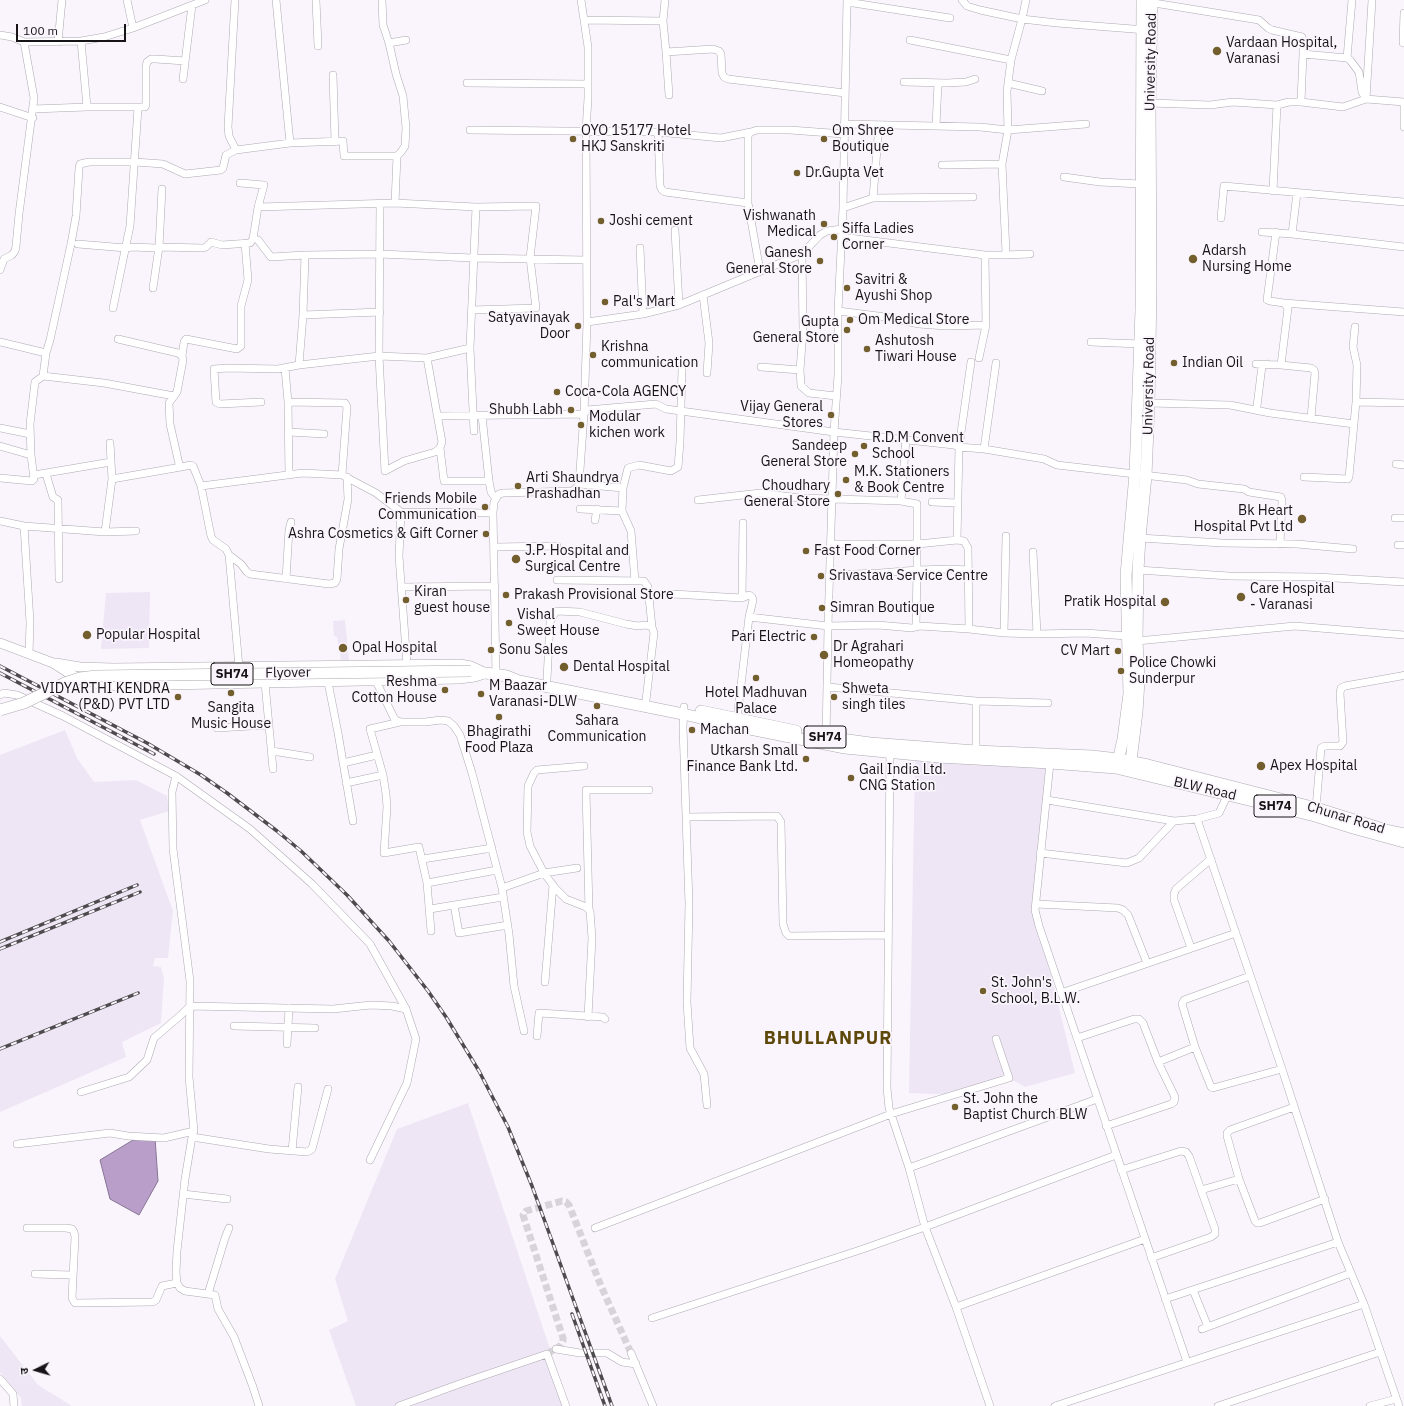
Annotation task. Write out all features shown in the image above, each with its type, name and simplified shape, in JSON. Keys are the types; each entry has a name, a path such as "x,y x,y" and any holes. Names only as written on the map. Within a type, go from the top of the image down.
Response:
{"main road":[{"name":"University Road","path":"1130,767 1128,741 1137,712 1139,681 1132,638 1140,538 1140,475 1149,403 1151,288 1150,103 1147,1"},
{"path":"1132,638 1126,575 1140,475 1140,184 1147,30"},
{"name":"Flyover","path":"0,710 24,703 65,683 80,678 96,676 471,671 496,674"},
{"name":"SH74","path":"496,674 518,673 646,700 735,726 827,741 890,748 938,757 1050,763 1117,764"},
{"name":"SH74","path":"496,674 518,681 683,711 737,719 827,741"},
{"path":"1117,764 1128,741"},
{"name":"SH74","path":"890,748 1068,754 1146,770"},
{"name":"Chunar Road","path":"1146,770 1316,808 1386,830 1404,834"},
{"name":"BLW Road","path":"1146,770 1404,842"}],"street":[{"path":"58,42 62,0"},
{"path":"127,0 133,28"},
{"path":"0,35 12,36 24,42 81,41 104,37 133,28 205,0"},
{"path":"235,0 228,127 229,136 236,150"},
{"path":"276,0 290,143"},
{"path":"316,0 318,46"},
{"path":"382,0 383,25 403,96 406,128 404,146 397,156 395,203"},
{"path":"496,674 495,547 493,513 496,499 499,494 503,493 572,491 579,484 584,414 587,322 586,131 588,84 588,47 581,0"},
{"path":"665,0 663,21 669,95"},
{"path":"962,0 967,6 1022,19 1147,30"},
{"path":"1005,255 1007,250 1002,164 1008,130 1008,83 1011,60 1026,0"},
{"path":"1347,58 1352,0"},
{"path":"1366,99 1372,0"},
{"path":"827,741 828,626 834,499 834,432 838,375 838,311 843,208 847,1 950,18"},
{"path":"1147,1 1259,20 1272,30 1302,37 1303,54 1301,102"},
{"path":"183,79 194,3"},
{"path":"1403,43 1404,13"},
{"path":"585,20 663,21"},
{"path":"389,43 406,40"},
{"path":"910,40 1011,60"},
{"path":"81,41 87,107"},
{"path":"0,270 2,259 12,255 15,251 33,118 34,98 24,42"},
{"path":"666,52 713,49 719,51 721,54 722,73 724,77 728,79 845,93"},
{"path":"1303,54 1347,58 1350,60 1359,72 1362,92 1366,99"},
{"path":"33,109 145,107 147,62 151,59 156,59 185,62"},
{"path":"333,75 335,142"},
{"path":"904,82 966,82 975,79"},
{"path":"468,83 588,84"},
{"path":"936,126 938,83"},
{"path":"1008,83 1042,91"},
{"path":"1150,103 1210,105 1233,102 1277,105 1301,102 1343,107 1366,99 1404,102 1404,127"},
{"path":"1273,191 1277,105"},
{"path":"0,107 33,118"},
{"path":"113,308 130,226 138,108"},
{"path":"844,124 980,127 1008,130 1086,124"},
{"path":"873,198 879,125"},
{"path":"470,130 658,132 721,138 757,130 790,130 844,134"},
{"path":"658,132 660,186 662,190 665,192 748,203"},
{"path":"751,132 748,135 748,203 760,271"},
{"path":"43,376 46,353 76,216 78,168 80,164 89,162 135,162 163,164 185,174 222,170 226,155 236,150 290,143 343,141 344,156 397,156"},
{"path":"942,165 1002,164"},
{"path":"1064,177 1100,182 1140,184"},
{"path":"78,244 126,248 203,248 211,242 222,245 250,243 253,239 258,206 264,185 240,183"},
{"path":"1221,218 1224,186 1404,202"},
{"path":"153,288 159,247 162,189"},
{"path":"1292,234 1297,193"},
{"path":"843,208 873,198 973,197"},
{"path":"258,206 395,203 476,207 536,206 530,258 536,308 472,310"},
{"path":"380,204 379,356 385,471 404,461 434,452 440,448"},
{"path":"474,432 470,348 476,207"},
{"path":"587,322 643,314 679,305 802,254 820,234 827,231 842,229"},
{"path":"675,230 679,305"},
{"path":"1262,232 1276,232 1404,247"},
{"path":"1276,232 1267,300 1284,303 1404,312"},
{"path":"841,237 985,255 1030,254"},
{"path":"258,240 271,256 380,254 473,258 586,260"},
{"path":"181,467 178,462 169,418 169,403 177,392 183,363 182,356 184,342 186,340 237,349 241,346 241,306 248,280 245,244"},
{"path":"640,248 643,314"},
{"path":"802,254 803,331 800,370 801,386 809,392 836,396"},
{"path":"299,365 303,315 305,255"},
{"path":"979,358 986,325 985,255"},
{"path":"703,295 708,336 707,373"},
{"path":"1281,365 1288,308 1284,303"},
{"path":"838,311 886,317 919,324 946,326 986,325"},
{"path":"303,315 380,312"},
{"path":"1304,477 1348,479 1356,402 1357,369 1353,347 1355,327"},
{"path":"118,339 178,353 182,356"},
{"path":"0,342 46,353"},
{"path":"1091,342 1140,344"},
{"path":"261,402 220,404 216,402 214,369 278,369 299,365 379,356 427,358 470,348"},
{"path":"427,358 442,442 440,448 444,481 489,482"},
{"path":"957,540 959,447 971,362"},
{"path":"984,449 996,363"},
{"path":"1256,364 1311,368 1314,370 1311,418"},
{"path":"1257,406 1262,366 1267,364"},
{"path":"285,368 288,402 289,475"},
{"path":"761,368 800,370"},
{"path":"634,581 631,531 622,511 623,488 628,468 639,465 671,470 678,467 682,369"},
{"path":"0,478 32,482 34,479 30,434 35,382 43,376 104,383 174,396"},
{"path":"229,555 242,564 250,574 329,584 335,583 337,579 339,550 348,499 345,476 347,407 345,403 288,402"},
{"path":"1356,402 1404,403"},
{"path":"1149,403 1230,405 1270,413 1354,424"},
{"path":"437,416 584,414 587,410 656,404 666,409 680,411 834,432 984,449 1044,459 1058,465 1187,480 1198,484 1244,489 1249,492 1279,496 1281,497 1282,501 1280,544"},
{"path":"482,416 489,482 491,492 496,499"},
{"path":"0,428 30,434"},
{"path":"289,432 324,434"},
{"path":"901,501 906,439"},
{"path":"106,532 112,479 110,443"},
{"path":"0,446 31,456"},
{"path":"34,475 111,462"},
{"path":"112,479 191,465 193,466 201,486 211,536 213,540 226,549 229,555 239,667"},
{"path":"201,486 302,473 345,476 376,493 401,512 493,513"},
{"path":"46,474 52,497 58,500 59,579"},
{"path":"579,484 623,488"},
{"path":"698,500 761,493 799,498 901,501 917,504 918,544 916,625 914,627"},
{"path":"932,502 958,503"},
{"path":"580,509 622,511"},
{"path":"595,520 597,509"},
{"path":"401,512 399,556 407,665"},
{"path":"1395,518 1404,518"},
{"path":"0,521 24,526 106,532 136,532"},
{"path":"286,579 289,530 291,522"},
{"path":"742,598 743,524"},
{"path":"24,526 30,622 29,654"},
{"path":"1004,633 1006,536"},
{"path":"1140,538 1222,543 1297,544 1353,549"},
{"path":"831,544 918,544 957,540 964,541 968,548 969,629"},
{"path":"495,547 557,546"},
{"path":"1033,552 1036,634"},
{"path":"830,575 917,570 968,570"},
{"path":"1138,570 1229,576 1317,577 1404,582"},
{"path":"557,580 644,581 648,587 652,627 654,633 646,700"},
{"path":"402,587 495,586"},
{"path":"649,595 673,594 742,598 749,595 752,597 753,600 749,617 737,719"},
{"path":"547,679 550,622 556,611 580,612 626,624 638,626 646,625 652,627"},
{"path":"749,617 828,626 878,625 912,628 919,626 1004,633 1085,633 1132,638 1295,626 1404,635"},
{"path":"1,645 53,663 80,667 113,668 460,664 496,674"},
{"path":"53,663 70,674 88,681 118,686 458,679 496,674"},
{"path":"1316,808 1321,748 1325,746 1340,746 1343,742 1341,688 1404,675"},
{"path":"376,681 394,718 400,722"},
{"path":"328,682 352,821"},
{"path":"265,683 268,725 274,769"},
{"path":"828,687 976,701 1048,703"},
{"path":"0,695 4,693 17,695 63,716 176,776 250,829 312,884 370,944 406,1009 416,1039 407,1083 370,1160"},
{"path":"976,701 976,751"},
{"path":"683,711 689,904 687,1002 690,1048 704,1074 707,1105"},
{"path":"431,931 427,883 420,847 384,853 387,807 382,775 370,729 400,722 448,721 454,726 460,735 472,773 502,888 508,925 514,986 524,1031"},
{"path":"217,728 268,725"},
{"path":"890,748 888,1108 909,1168 925,1227 956,1307 987,1405"},
{"path":"272,751 310,757"},
{"path":"343,763 377,755"},
{"path":"1050,763 1035,910 1061,993 1187,1362"},
{"path":"584,766 537,770 532,776 528,786 527,832 530,846 544,873 553,885 566,899 586,907 589,910"},
{"path":"346,783 382,775"},
{"path":"176,776 172,792 172,849 190,981 189,1077 193,1134 183,1194 177,1251 177,1283 180,1288 185,1291 215,1295 218,1309 234,1337 259,1406"},
{"path":"588,1017 592,938 589,910 586,790 649,790"},
{"path":"1047,800 1174,821 1197,819 1219,813 1228,794"},
{"path":"686,818 777,816 781,822 783,924 786,933 789,936 888,935"},
{"path":"1197,819 1282,1069 1338,1242 1364,1304 1398,1402 1370,1406"},
{"path":"1040,853 1127,863 1139,858 1174,821"},
{"path":"423,859 492,848"},
{"path":"1191,948 1174,900 1174,894 1176,889 1211,859"},
{"path":"502,888 544,873 577,868"},
{"path":"427,883 497,870"},
{"path":"545,982 553,885"},
{"path":"430,909 503,897"},
{"path":"1036,904 1118,908 1124,910 1128,915 1147,964"},
{"path":"454,905 459,933 508,925"},
{"path":"1061,993 1236,933"},
{"path":"1250,976 1184,1000 1182,1004 1195,1047 1211,1087 1216,1089 1282,1069"},
{"path":"81,1092 129,1077 147,1060 154,1038 190,1006 333,1009 371,1005 392,1006 406,1009"},
{"path":"287,1044 289,1008"},
{"path":"537,1036 539,1013 603,1017 605,1019"},
{"path":"1077,1038 1134,1019 1140,1019 1175,1097 1174,1102 1171,1104 1106,1126"},
{"path":"234,1026 315,1028"},
{"path":"595,1228 891,1114 1009,1078 996,1039"},
{"path":"1158,1062 1195,1047"},
{"path":"292,1151 298,1087"},
{"path":"17,1144 110,1133 128,1136 164,1138 193,1134 262,1148 307,1152 312,1149 328,1089"},
{"path":"909,1168 1098,1099"},
{"path":"1294,1107 1230,1130 1227,1133 1239,1179 1255,1221 1260,1223 1325,1199"},
{"path":"1121,1170 1181,1151 1186,1152 1189,1156 1202,1190 1215,1229 1215,1234 1211,1237 1151,1258"},
{"path":"652,1318 925,1227 1116,1155"},
{"path":"1202,1190 1239,1179"},
{"path":"183,1194 227,1199"},
{"path":"27,1228 72,1229 75,1237 72,1275 72,1301 75,1303 153,1302 156,1300 162,1286 177,1283"},
{"path":"208,1294 229,1228"},
{"path":"956,1307 1145,1239"},
{"path":"1166,1299 1338,1242"},
{"path":"1193,1290 1205,1328 1351,1273"},
{"path":"35,1274 72,1275"},
{"path":"1055,1406 1364,1304"},
{"path":"556,1349 580,1353 607,1353 622,1362 636,1364"},
{"path":"1218,1406 1380,1352"},
{"path":"631,1353 653,1406"},
{"path":"399,1406 462,1382 547,1354 566,1406"},
{"path":"0,1379 13,1394 14,1406"}],"shaded area":[{"path":"150,592 149,648 101,649 106,593"},
{"name":"Opal Hospital","path":"345,620 349,660 341,660 337,637 334,636 333,621"},
{"path":"65,730 77,758 94,782 136,780 167,796 169,811 140,820 173,911 168,958 155,958 153,966 161,967 164,978 161,1023 122,1042 126,1057 0,1112 0,755"},
{"name":"St. John's School, B.L.W.","path":"915,760 1046,768 1035,910 1075,1073 1025,1087 1009,1078 967,1095 909,1093"},
{"path":"468,1103 569,1406 356,1406 329,1330 348,1321 335,1279 397,1129"},
{"path":"155,1138 158,1181 139,1215 110,1199 100,1160 133,1140"},
{"path":"0,1336 38,1385 72,1406 22,1406 21,1398 0,1372"}],"tunnel":[{"path":"547,1354 560,1346 563,1338 523,1215 526,1211 562,1201 569,1205 601,1286 631,1353"}],"railway":[{"path":"0,666 147,743 201,775 227,793 301,851 347,895 389,941 446,1017 479,1071 508,1127 532,1186 612,1406"},
{"path":"0,673 154,754"},
{"path":"0,942 137,885"},
{"path":"0,949 140,892"},
{"path":"0,1049 138,993"},
{"path":"572,1314 605,1406"}],"place":[{"name":"Vardaan Hospital, Varanasi","path":"1217,51"},
{"name":"OYO 15177 Hotel HKJ Sanskriti","path":"573,139"},
{"name":"Om Shree Boutique","path":"824,139"},
{"name":"Dr.Gupta Vet","path":"797,173"},
{"name":"Joshi cement","path":"601,221"},
{"name":"Vishwanath Medical","path":"824,224"},
{"name":"Siffa Ladies Corner","path":"834,237"},
{"name":"Adarsh Nursing Home","path":"1193,259"},
{"name":"Ganesh General Store","path":"820,261"},
{"name":"Savitri & Ayushi Shop","path":"847,288"},
{"name":"Pal's Mart","path":"605,302"},
{"name":"Om Medical Store","path":"850,320"},
{"name":"Satyavinayak Door","path":"578,326"},
{"name":"Gupta General Store","path":"847,330"},
{"name":"Ashutosh Tiwari House","path":"867,349"},
{"name":"Krishna communication","path":"593,355"},
{"name":"Indian Oil","path":"1174,363"},
{"name":"Coca-Cola AGENCY","path":"557,392"},
{"name":"Shubh Labh","path":"571,410"},
{"name":"Vijay General Stores","path":"831,415"},
{"name":"Modular kichen work","path":"581,425"},
{"name":"R.D.M Convent School","path":"864,446"},
{"name":"Sandeep General Store","path":"855,454"},
{"name":"M.K. Stationers & Book Centre","path":"846,480"},
{"name":"Arti Shaundrya Prashadhan","path":"518,486"},
{"name":"Choudhary General Store","path":"838,494"},
{"name":"Friends Mobile Communication","path":"485,507"},
{"name":"Bk Heart Hospital Pvt Ltd","path":"1302,519"},
{"name":"Ashra Cosmetics & Gift Corner","path":"486,534"},
{"name":"Fast Food Corner","path":"806,551"},
{"name":"J.P. Hospital and Surgical Centre","path":"516,559"},
{"name":"Srivastava Service Centre","path":"821,576"},
{"name":"Prakash Provisional Store","path":"506,595"},
{"name":"Care Hospital - Varanasi","path":"1241,597"},
{"name":"Kiran guest house","path":"406,600"},
{"name":"Pratik Hospital","path":"1165,602"},
{"name":"Simran Boutique","path":"822,608"},
{"name":"Vishal Sweet House","path":"509,623"},
{"name":"Popular Hospital","path":"87,635"},
{"name":"Pari Electric","path":"814,637"},
{"name":"Opal Hospital","path":"343,648"},
{"name":"Sonu Sales","path":"491,650"},
{"name":"CV Mart","path":"1118,651"},
{"name":"Dr Agrahari Homeopathy","path":"824,655"},
{"name":"Dental Hospital","path":"564,667"},
{"name":"Police Chowki Sunderpur","path":"1121,671"},
{"name":"Hotel Madhuvan Palace","path":"756,678"},
{"name":"Reshma Cotton House","path":"445,690"},
{"name":"Sangita Music House","path":"231,693"},
{"name":"M Baazar Varanasi-DLW","path":"481,694"},
{"name":"VIDYARTHI KENDRA (P&D) PVT LTD","path":"178,697"},
{"name":"Shweta singh tiles","path":"834,697"},
{"name":"Sahara Communication","path":"597,706"},
{"name":"Bhagirathi Food Plaza","path":"499,717"},
{"name":"Machan","path":"692,730"},
{"name":"Utkarsh Small Finance Bank Ltd.","path":"806,759"},
{"name":"Apex Hospital","path":"1261,766"},
{"name":"Gail India Ltd. CNG Station","path":"851,778"},
{"name":"St. John's School, B.L.W.","path":"983,991"},
{"name":"St. John the Baptist Church BLW","path":"955,1107"}],"district":[{"name":"BHULLANPUR","path":"828,1039"}]}
